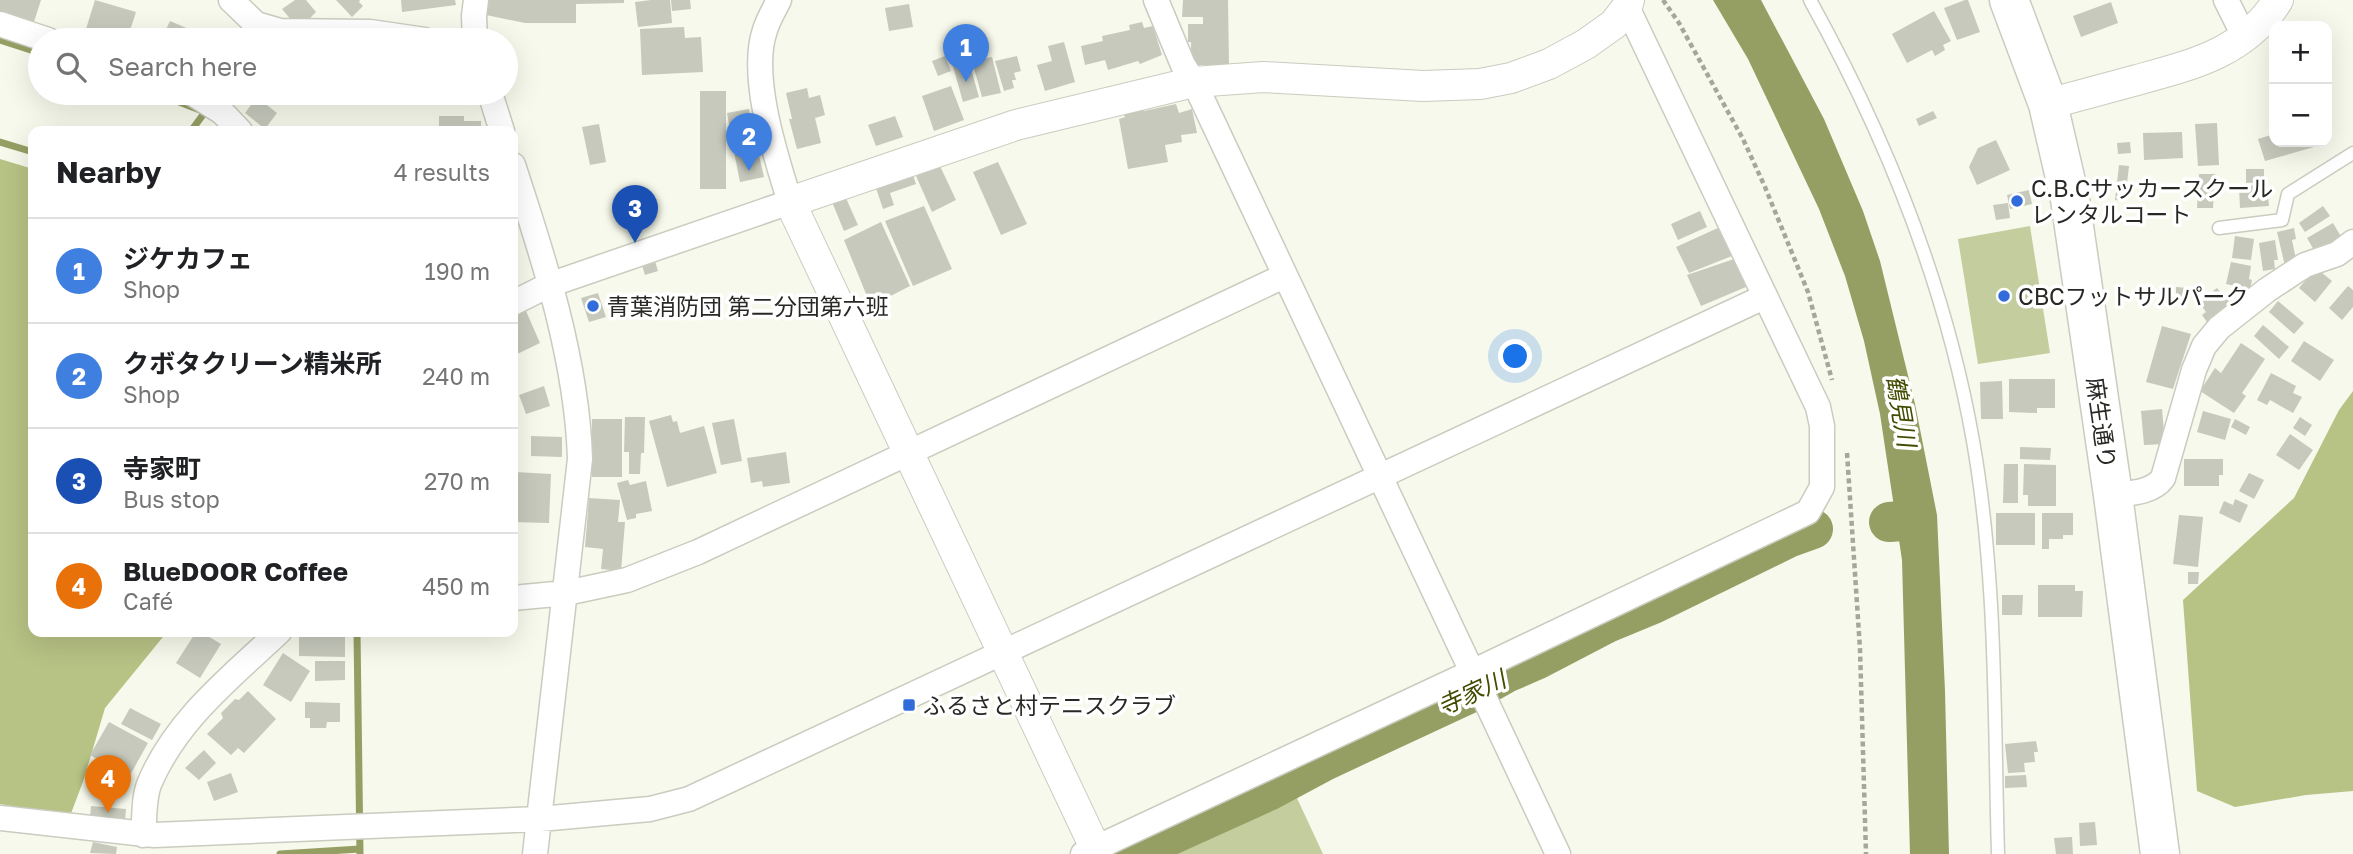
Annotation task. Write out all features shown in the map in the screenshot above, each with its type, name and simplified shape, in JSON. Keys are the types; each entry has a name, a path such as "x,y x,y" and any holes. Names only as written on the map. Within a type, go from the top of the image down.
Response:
{"main road":[{"name":"麻生通り","path":"2009,0 2048,104 2070,199 2113,495 2160,854"}],"street":[{"path":"231,0 256,24 270,28"},
{"path":"474,28 476,0"},
{"path":"779,0 764,32 760,74 768,126 790,202 1002,652 1092,852 1476,681 1808,512 1822,487 1822,426 1818,407 1628,3"},
{"path":"1156,0 1183,65 1194,82 1558,854"},
{"path":"2225,0 2245,38"},
{"path":"2048,104 2197,64 2245,38 2269,15 2278,0"},
{"path":"518,300 549,285 1016,125 1194,82 1263,77 1423,86 1480,84 1511,78 1549,64 1587,44 1614,24 1628,3"},
{"path":"0,24 28,33"},
{"path":"211,105 235,126"},
{"path":"494,105 500,126"},
{"path":"518,180 544,260 575,390 580,459 536,854"},
{"path":"2113,495 2155,487 2163,478 2194,370 2204,346 2219,328 2267,290 2305,265 2337,254 2353,243"},
{"path":"518,598 566,593 627,580 698,552 1284,276"},
{"path":"0,818 150,842 540,819 650,809 689,799 1764,297"},
{"path":"150,842 149,784 171,743 207,698 274,637"}],"lane":[{"path":"1811,0 1857,90 1930,267 1960,381 1973,442 1988,570 1998,854"},
{"path":"2219,228 2282,220 2288,194 2353,153"}],"path":[{"path":"1662,0 1679,23 1743,139 1765,187 1808,292 1833,385"},
{"path":"1846,448 1860,649 1866,854"}],"shaded area":[{"path":"0,159 28,167 28,637 163,637 105,708 70,816 0,804"},
{"name":"CBCフットサルパーク","path":"2030,226 2050,353 1978,364 1958,239"},
{"path":"2353,391 2353,791 2306,795 2235,807 2197,791 2183,600 2294,498 2339,410"},
{"path":"1296,796 1323,854 1171,854"}],"water":[{"name":"鶴見川","path":"1713,0 1761,0 1824,119 1863,211 1880,261 1915,404 1937,515 1949,854 1910,854 1902,560 1880,414 1864,341 1845,276 1819,209 1748,59"}],"building":[{"path":"0,0 41,0 33,25 0,15"},
{"path":"95,0 136,12 131,28 86,28"},
{"path":"295,0 306,0 316,12 306,22 292,21 282,9"},
{"path":"336,0 360,0 363,6 352,17"},
{"path":"401,0 455,0 456,5 402,12"},
{"path":"488,0 624,0 624,3 576,4 576,23 525,23 486,15"},
{"path":"670,0 672,23 638,27 635,2"},
{"path":"671,0 690,0 691,9 672,11"},
{"path":"1183,0 1228,0 1229,65 1198,65 1191,54 1191,42 1188,42 1188,24 1203,24 1203,17 1182,17"},
{"path":"1968,0 1980,32 1957,40 1944,8"},
{"path":"2111,2 2118,23 2081,37 2073,16"},
{"path":"909,4 913,27 889,31 885,8"},
{"path":"1934,11 1951,41 1943,45 1945,50 1935,56 1932,50 1907,63 1892,34"},
{"path":"170,21 186,28 167,28"},
{"path":"1142,22 1144,28 1153,26 1162,55 1140,64 1138,61 1108,70 1105,60 1085,65 1081,46 1103,41 1102,36 1130,30 1129,25"},
{"path":"684,27 685,38 701,37 703,72 642,75 640,29"},
{"path":"1064,42 1075,82 1045,91 1037,65 1052,61 1048,46"},
{"path":"945,56 951,71 938,76 932,61"},
{"path":"1017,56 1021,71 1014,73 1014,88 1004,91 995,61"},
{"path":"992,57 1001,93 982,97 972,61"},
{"path":"968,58 979,97 963,102 952,63"},
{"path":"951,86 964,120 934,131 922,96"},
{"path":"807,88 809,98 820,95 825,115 815,118 821,143 797,149 786,93"},
{"path":"700,91 726,91 726,189 700,189"},
{"path":"1176,104 1179,113 1192,109 1197,133 1181,135 1182,142 1165,145 1168,162 1128,169 1119,119 1125,117 1122,111 1139,105 1144,111"},
{"path":"251,105 267,105 277,113 267,126 261,126 245,113"},
{"path":"749,109 755,144 733,148 727,113"},
{"path":"1933,111 1937,118 1919,126 1916,119"},
{"path":"439,116 464,116 464,121 481,121 481,126 439,126"},
{"path":"895,116 903,137 876,146 868,125"},
{"path":"2217,123 2219,165 2198,166 2195,124"},
{"path":"599,124 606,162 590,165 582,127"},
{"path":"2182,132 2183,158 2144,160 2143,133"},
{"path":"2269,136 2269,147 2314,147 2265,161 2258,139"},
{"path":"1996,140 2010,170 1977,185 1969,167 1978,148"},
{"path":"2130,142 2131,153 2118,154 2117,143"},
{"path":"757,147 764,177 740,182 734,152"},
{"path":"998,162 1027,224 1001,235 973,172"},
{"path":"2119,165 2129,166 2125,201 2115,200"},
{"path":"940,166 956,200 932,212 916,176"},
{"path":"2246,169 2264,169 2264,182 2246,183"},
{"path":"912,172 916,184 890,193 894,205 883,209 875,185"},
{"path":"2199,174 2215,174 2213,208 2197,208"},
{"path":"2267,184 2269,206 2240,208 2239,187"},
{"path":"2029,190 2032,204 2010,209 2007,195"},
{"path":"845,196 858,225 844,231 832,202"},
{"path":"2008,203 2010,218 1996,220 1993,205"},
{"path":"924,206 952,269 913,286 885,221"},
{"path":"2323,206 2330,216 2305,232 2299,223"},
{"path":"1700,211 1707,227 1678,240 1671,224"},
{"path":"881,222 910,286 871,306 844,240"},
{"path":"2333,223 2343,240 2334,245 2332,242 2315,252 2307,238"},
{"path":"1720,227 1732,256 1689,273 1676,247"},
{"path":"2294,228 2296,239 2292,240 2297,264 2285,266 2277,232"},
{"path":"2235,236 2254,239 2251,260 2232,258"},
{"path":"2275,240 2278,260 2274,260 2275,269 2263,271 2259,243"},
{"path":"1734,259 1746,287 1701,306 1687,275"},
{"path":"655,261 658,271 645,275 642,265"},
{"path":"2231,262 2251,266 2250,289 2226,284"},
{"path":"2316,268 2332,281 2315,302 2299,288"},
{"path":"2348,286 2353,290 2353,307 2342,320 2329,308"},
{"path":"2176,287 2188,288 2188,305 2176,305"},
{"path":"2217,288 2224,297 2228,294 2236,305 2209,325 2202,315 2206,312 2199,302"},
{"path":"598,293 606,317 589,322 581,298"},
{"path":"2278,301 2304,323 2294,334 2269,312"},
{"path":"526,311 540,343 518,354 518,315"},
{"path":"2263,325 2289,347 2279,359 2254,336"},
{"path":"2162,326 2191,334 2173,389 2146,382"},
{"path":"2304,341 2334,360 2320,381 2291,361"},
{"path":"2241,343 2265,359 2242,393 2246,396 2234,413 2200,391 2215,368 2221,373"},
{"path":"2271,373 2296,386 2293,393 2302,397 2293,413 2270,400 2267,405 2257,400"},
{"path":"2009,379 2055,379 2055,408 2037,408 2037,413 2009,412"},
{"path":"2002,381 2003,419 1981,419 1980,382"},
{"path":"544,386 550,406 526,414 519,395"},
{"path":"2162,409 2165,444 2144,445 2141,411"},
{"path":"2203,411 2231,419 2225,440 2197,432"},
{"path":"671,415 673,422 677,421 680,433 704,426 717,473 667,487 649,421"},
{"path":"625,417 645,417 644,453 641,453 640,474 629,474 629,452 624,452"},
{"path":"2300,417 2312,425 2305,436 2293,428"},
{"path":"592,419 622,419 622,477 592,477"},
{"path":"734,419 742,461 721,465 712,423"},
{"path":"2235,419 2250,427 2246,435 2231,427"},
{"path":"2290,434 2313,450 2299,470 2276,455"},
{"path":"531,436 562,437 562,457 531,456"},
{"path":"2020,447 2051,448 2050,460 2020,459"},
{"path":"786,452 790,483 763,487 762,481 751,483 747,458"},
{"path":"2184,459 2223,459 2223,475 2219,475 2219,486 2184,486"},
{"path":"2004,464 2018,464 2018,503 2003,503"},
{"path":"2024,464 2056,465 2056,506 2028,506 2028,495 2023,495"},
{"path":"518,472 551,474 549,523 518,522"},
{"path":"2249,473 2264,480 2254,499 2239,491"},
{"path":"628,480 630,485 646,481 652,511 636,514 636,518 627,520 617,483"},
{"path":"589,498 620,500 618,522 625,522 621,571 601,569 603,549 585,547"},
{"path":"2235,499 2248,505 2240,523 2219,513 2224,501 2233,505"},
{"path":"1996,513 2035,513 2035,545 1996,545"},
{"path":"2042,513 2073,513 2073,535 2063,535 2063,539 2049,539 2049,549 2042,549"},
{"path":"2179,515 2203,517 2198,567 2173,564"},
{"path":"2188,572 2199,572 2198,584 2188,584"},
{"path":"2038,585 2075,585 2075,591 2083,591 2082,617 2038,617"},
{"path":"2002,595 2023,595 2022,615 2002,615"},
{"path":"193,637 209,637 221,644 200,678 176,663"},
{"path":"299,637 345,637 345,657 299,656"},
{"path":"283,653 310,671 291,702 263,685"},
{"path":"315,661 345,661 345,680 315,681"},
{"path":"248,691 276,719 244,753 238,748 231,755 207,734 223,718 221,713"},
{"path":"305,702 340,703 340,722 327,722 326,728 310,728 310,718 305,718"},
{"path":"130,708 161,724 152,740 121,724"},
{"path":"109,722 148,743 129,777 90,755"},
{"path":"2036,741 2038,752 2034,752 2035,762 2024,763 2025,772 2008,773 2005,744"},
{"path":"204,750 216,763 199,780 185,768"},
{"path":"231,773 238,792 214,801 207,782"},
{"path":"2026,775 2027,787 2005,788 2005,776"},
{"path":"91,806 126,809 125,822 90,819"},
{"path":"2095,822 2097,845 2080,846 2079,823"},
{"path":"2072,837 2073,854 2056,854 2054,838"},
{"path":"93,842 117,847 116,854 90,853"}],"waterway":[{"path":"0,40 28,49"},
{"path":"187,105 205,112 195,126"},
{"path":"0,142 28,150"},
{"name":"寺家川","path":"1889,522 1916,520"},
{"name":"寺家川","path":"1129,854 1268,791 1607,623 1653,604 1788,538 1813,529"},
{"path":"357,637 360,854"},
{"path":"280,854 360,849"}],"place":[{"name":"ジケカフェ","path":"966,82"},
{"name":"クボタクリーン精米所","path":"749,171"},
{"name":"C.B.Cサッカースクール レンタルコート","path":"2017,201"},
{"name":"寺家町","path":"635,243"},
{"name":"CBCフットサルパーク","path":"2004,296"},
{"name":"青葉消防団 第二分団第六班","path":"593,306"},
{"name":"ふるさと村テニスクラブ","path":"909,705"},
{"name":"BlueDOOR Coffee","path":"108,813"}]}
